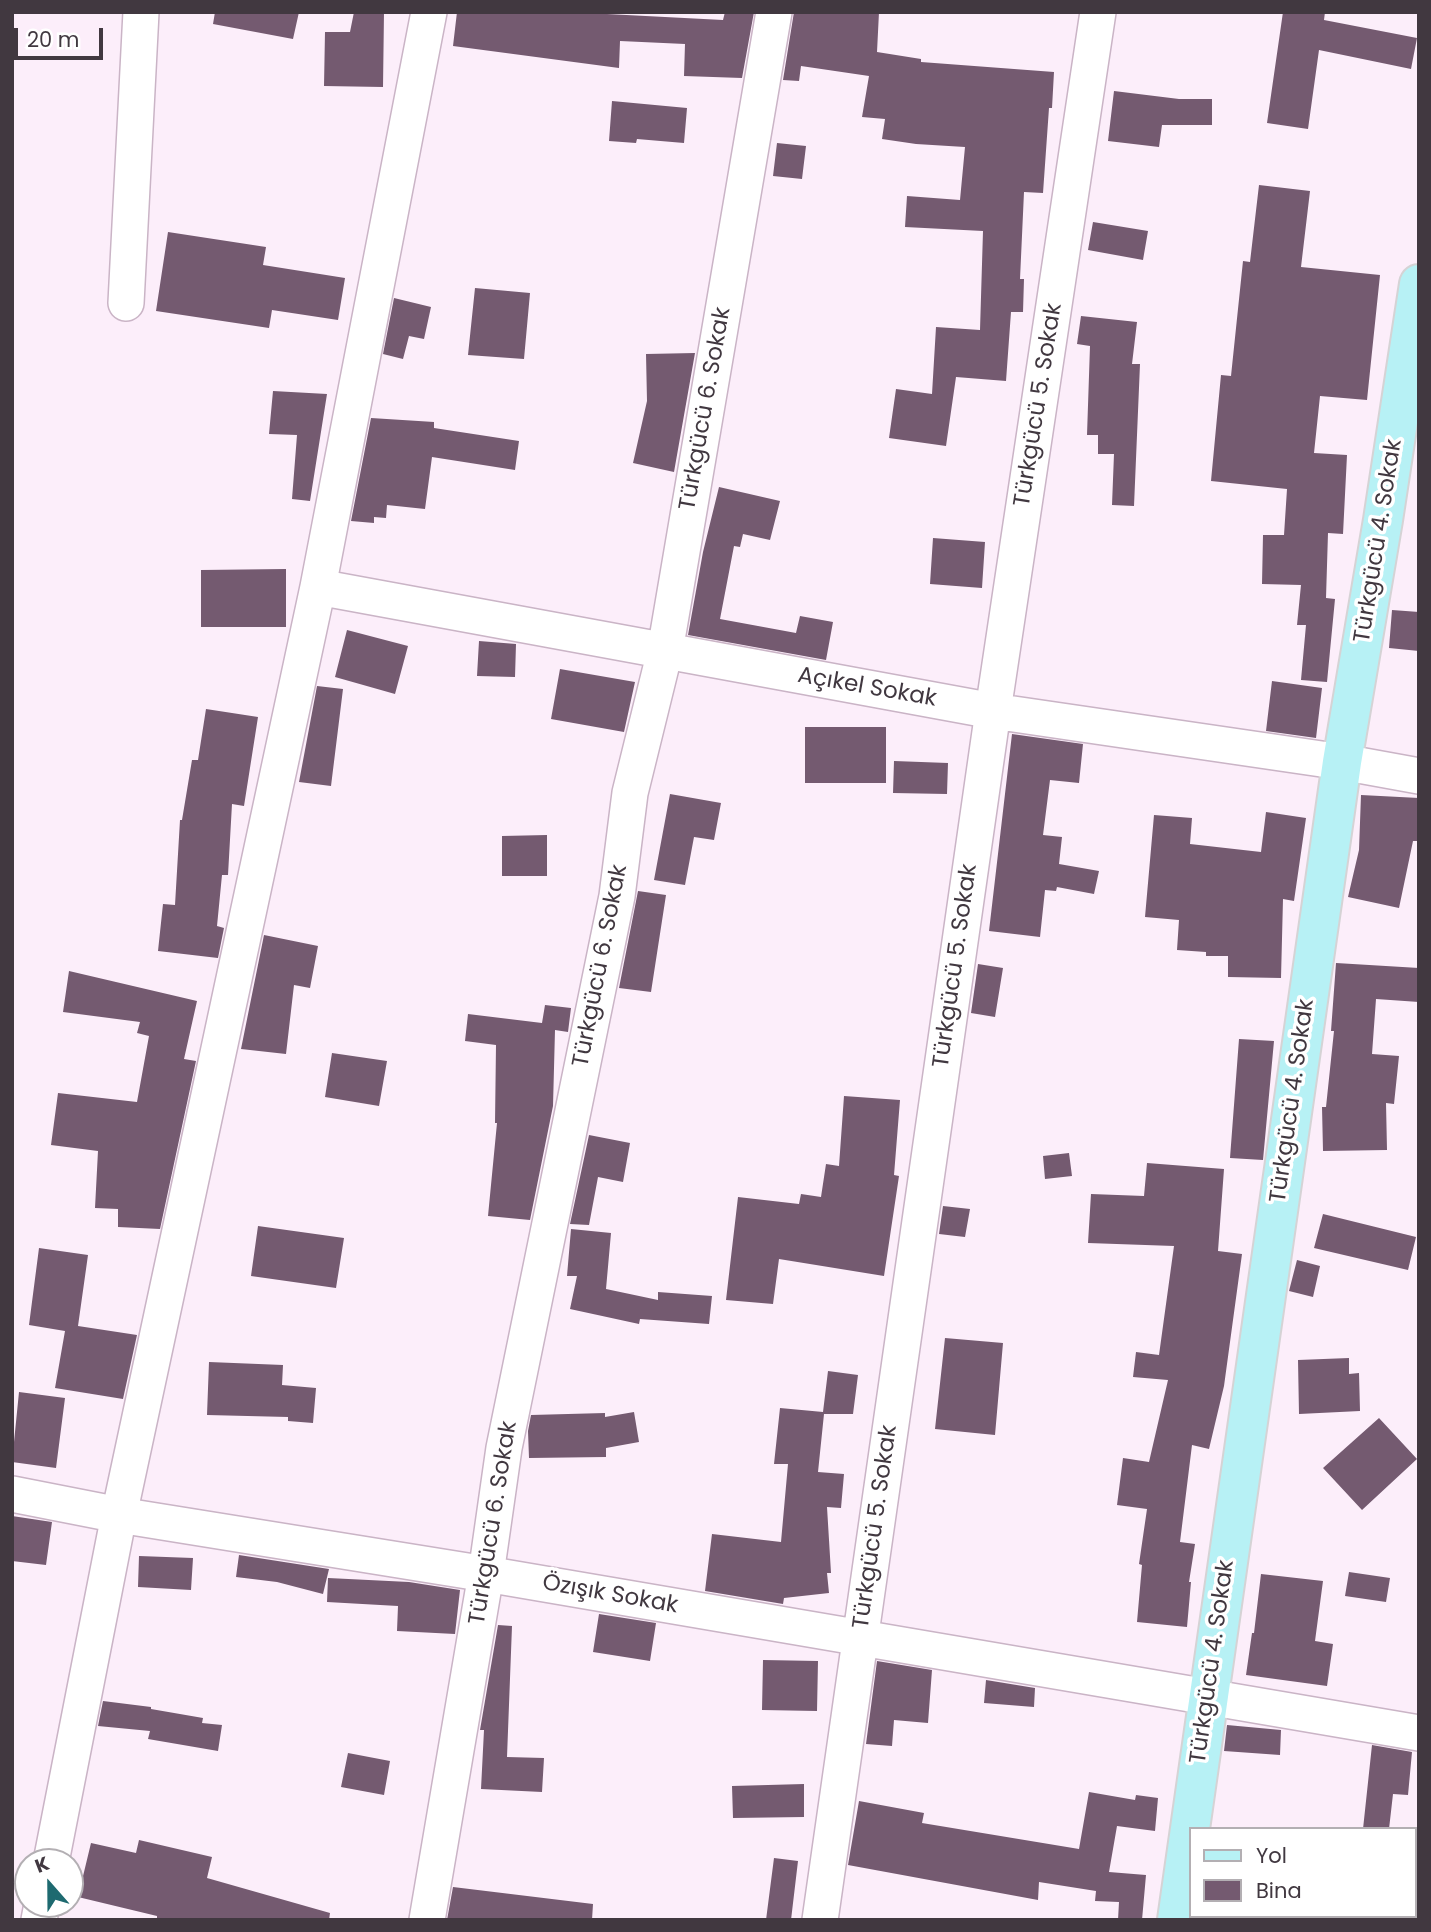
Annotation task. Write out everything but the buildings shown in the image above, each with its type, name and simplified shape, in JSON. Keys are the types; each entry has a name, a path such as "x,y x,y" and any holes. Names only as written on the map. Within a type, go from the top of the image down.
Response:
{"main road":[{"name":"Türkgücü 4. Sokak","path":"1177,1920 1342,762 1419,284"}],"street":[{"path":"126,303 141,12"},
{"path":"54,1848 118,1515 318,587 429,12"},
{"name":"Türkgücü 6. Sokak","path":"427,1920 486,1574 504,1448 617,896 630,793 665,651 774,12"},
{"name":"Türkgücü 5. Sokak","path":"820,1920 993,711 1098,12"},
{"name":"Açıkel Sokak","path":"318,587 993,711 1342,762 1419,776"},
{"name":"Özışık Sokak","path":"12,1494 118,1515 486,1574 1419,1733"}]}
